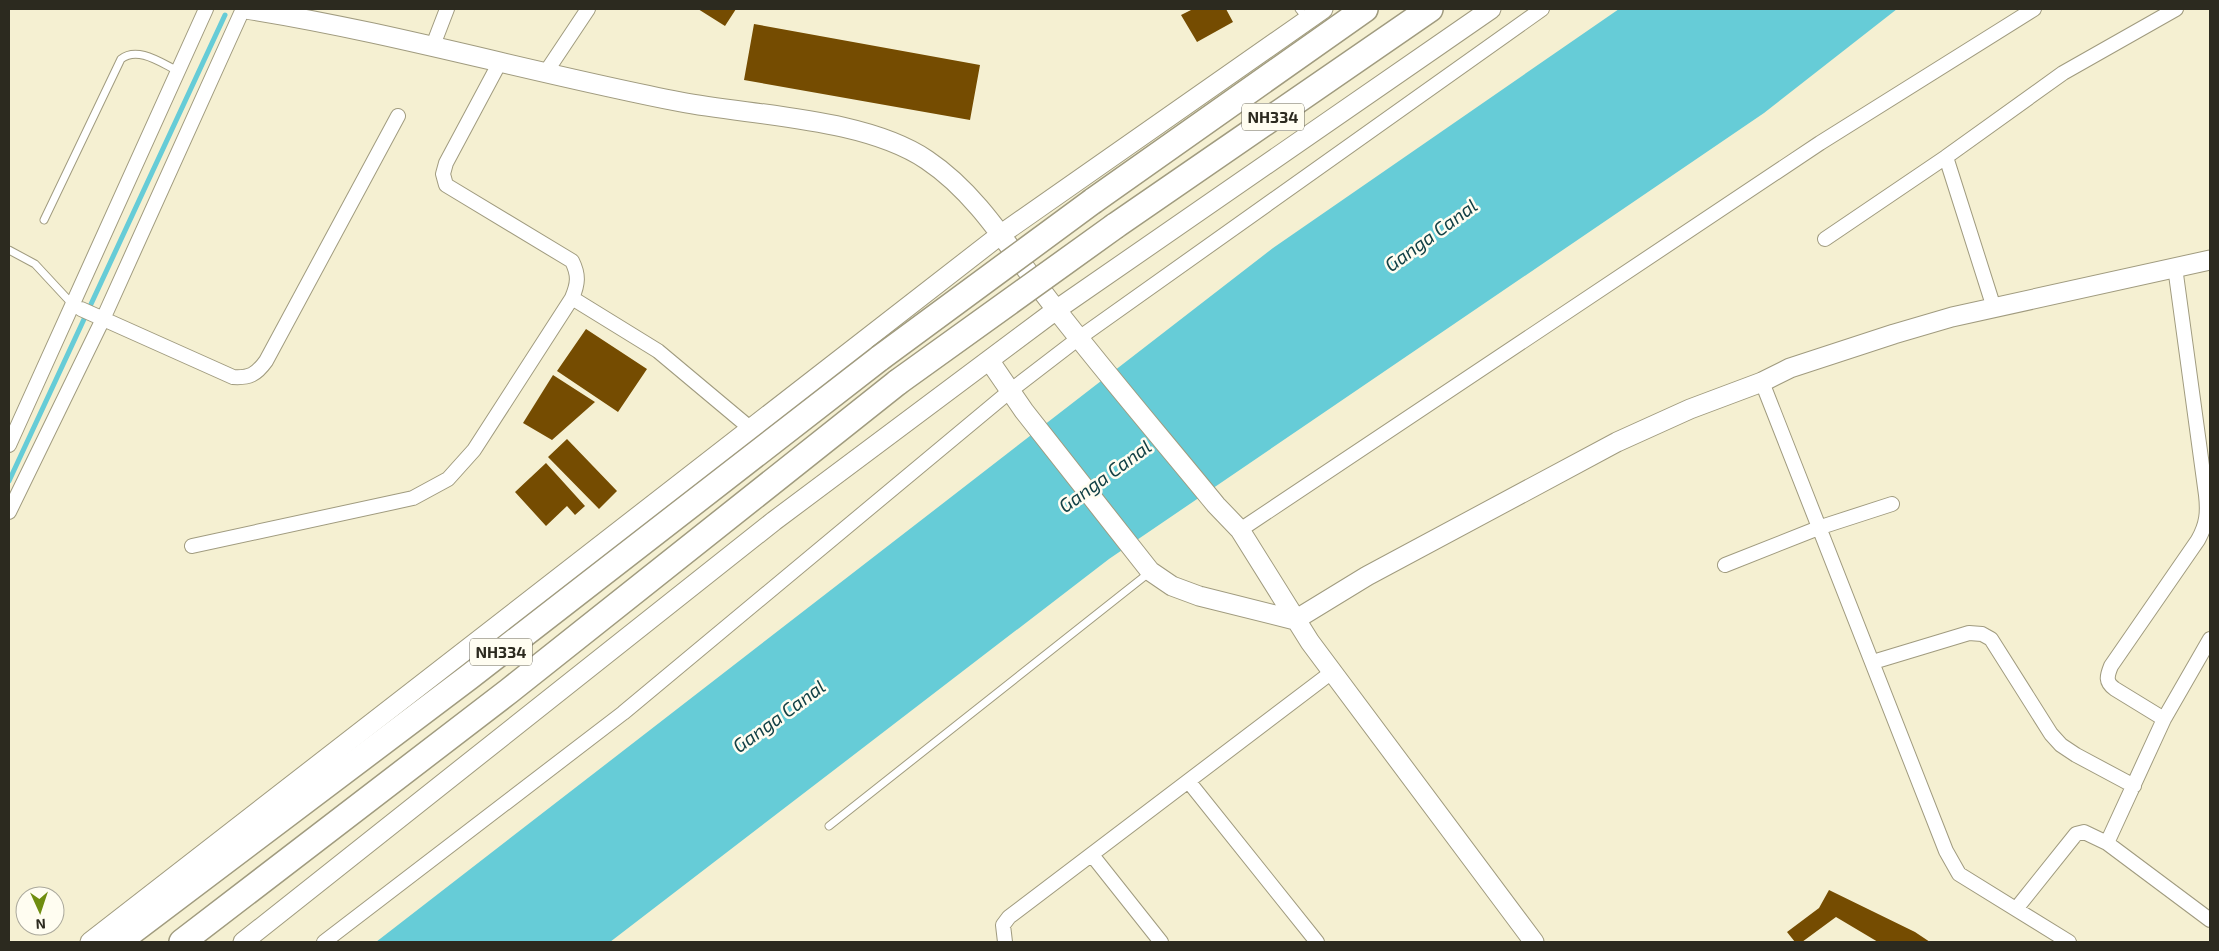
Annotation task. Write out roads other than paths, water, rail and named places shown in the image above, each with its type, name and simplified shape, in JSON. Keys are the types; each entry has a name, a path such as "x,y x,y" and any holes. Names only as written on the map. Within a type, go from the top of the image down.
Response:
{"highway":[{"name":"NH334","path":"118,942 469,677 880,358 1093,201 1366,9"},
{"name":"NH334","path":"182,942 509,691 898,382 1115,226 1430,9"}],"street":[{"path":"9,445 76,307 206,9"},
{"path":"9,512 244,9 311,14 432,48 682,102 845,128 904,145 930,161 959,186 1000,234 1056,310 1216,505 1240,530 1295,620 1332,672 1534,942"},
{"path":"432,48 447,9"},
{"path":"546,72 588,9"},
{"path":"90,942 419,688 1000,234 1303,14 1323,9"},
{"path":"242,942 774,521 989,360 1056,310 1491,9"},
{"path":"324,942 623,713 1010,391 1079,338 1542,9"},
{"path":"1240,530 1820,143 2034,9"},
{"path":"1825,239 1946,157 2063,73 2176,9"},
{"path":"192,546 413,498 448,479 474,450 572,298 577,285 578,272 572,261 446,185 443,174 446,163 500,62"},
{"path":"76,307 232,377 247,378 258,372 266,362 398,116"},
{"path":"1946,157 1994,308"},
{"path":"989,360 1024,411 1144,565 1172,586 1199,596 1295,620 1367,576 1617,442 1690,409 1762,382 1790,368 1894,334 1994,308 2210,260"},
{"path":"2164,719 2109,685 2107,677 2111,666 2198,540 2206,525 2208,510 2175,267"},
{"path":"572,298 658,351 750,428"},
{"path":"1762,382 1821,527 1946,851 1960,874 2069,942"},
{"path":"1725,565 1821,527 1892,504"},
{"path":"1873,662 1969,633 1982,634 1991,639 2051,734 2061,745 2134,786"},
{"path":"2107,843 2164,719 2210,638"},
{"path":"1005,942 1003,925 1008,917 1332,672"},
{"path":"1189,782 1317,942"},
{"path":"2016,909 2076,834 2084,832 2107,843 2210,920"},
{"path":"1092,855 1161,942"}],"lane":[{"path":"44,220 121,59 127,54 136,53 178,71"},
{"path":"9,250 35,264 76,307"},
{"path":"829,826 1144,565"}],"water":[{"name":"Ganga Canal","path":"1619,9 1897,9 1764,113 1109,559 610,942 376,942 1273,248"}],"waterway":[{"path":"9,481 225,15"}]}
